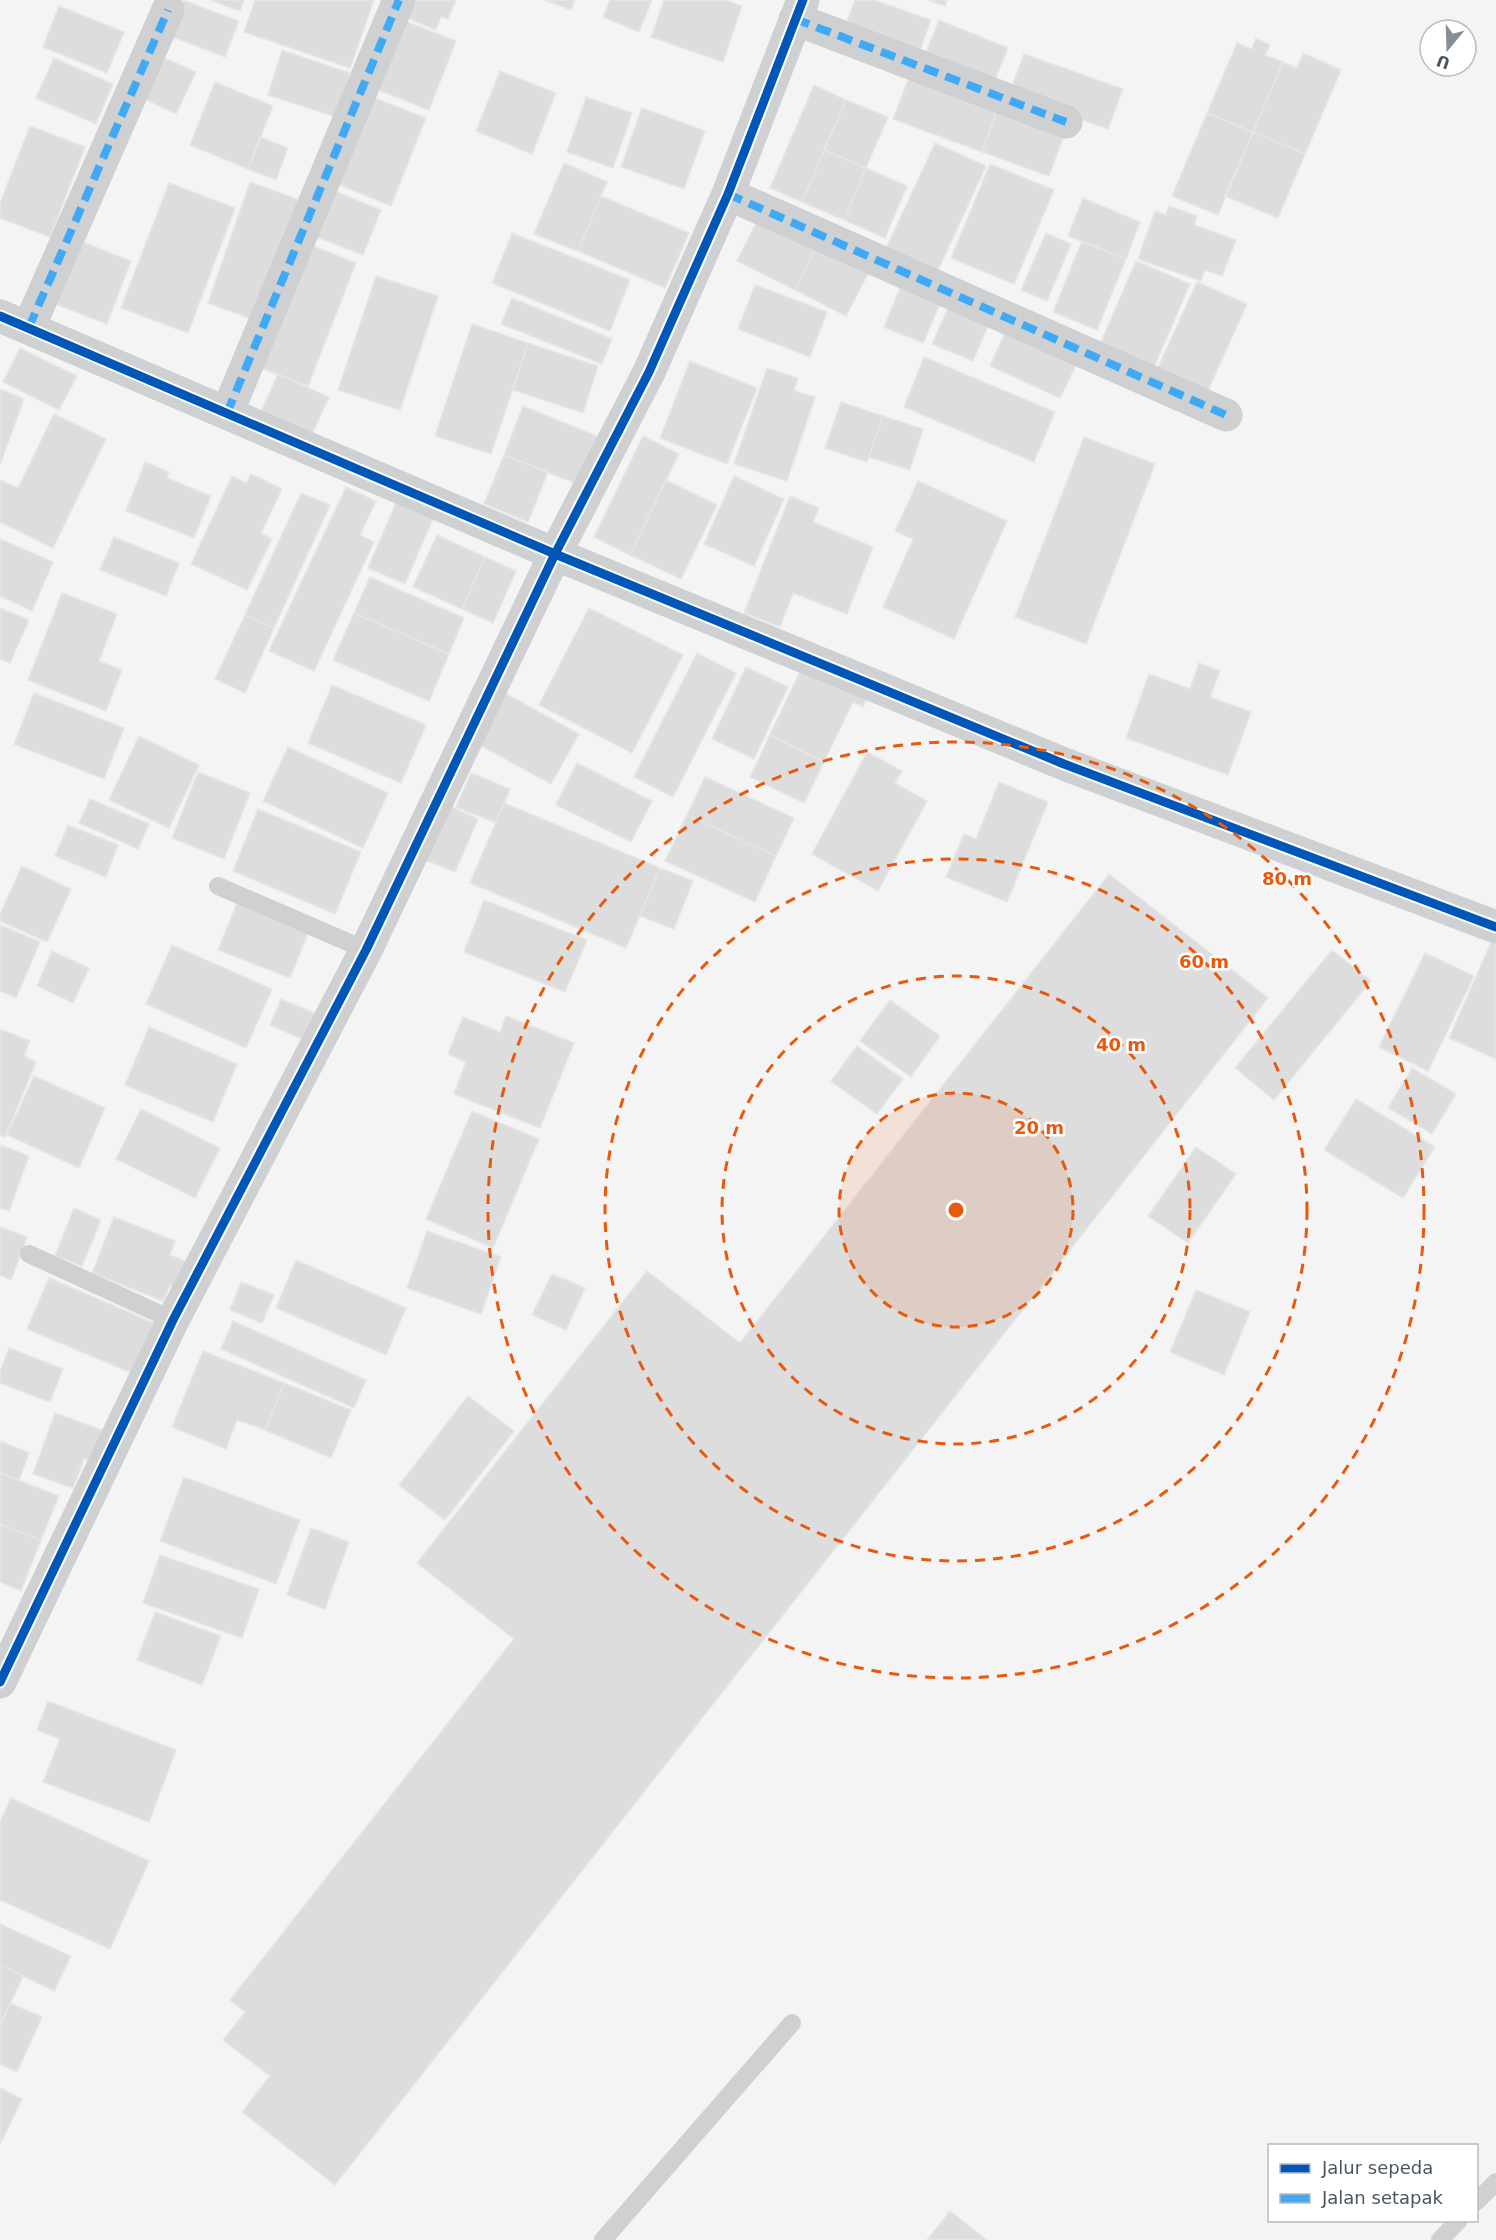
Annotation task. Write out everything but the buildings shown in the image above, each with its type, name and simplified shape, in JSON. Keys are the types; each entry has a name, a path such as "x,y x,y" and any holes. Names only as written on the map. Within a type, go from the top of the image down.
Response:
{"street":[{"path":"227,413 399,0"},
{"path":"0,1682 173,1320 366,950 555,554 649,372 728,194 799,9 1066,122"},
{"path":"168,10 14,322 555,554 1064,764 1496,927"},
{"path":"728,194 1226,415"}],"lane":[{"path":"218,886 366,950"},
{"path":"29,1254 173,1320"},
{"path":"603,2240 792,2023"},
{"path":"1478,2200 1496,2182"},
{"path":"1440,2240 1457,2222"}],"marked path":[{"path":"227,413 399,0"},
{"path":"29,327 168,10"},
{"path":"795,19 1066,122"},
{"path":"728,194 1226,415"}],"cycle path":[{"path":"0,1682 173,1320 366,950 555,554 649,372 728,194 803,0"},
{"path":"0,316 555,554 1064,764 1496,927"}]}
